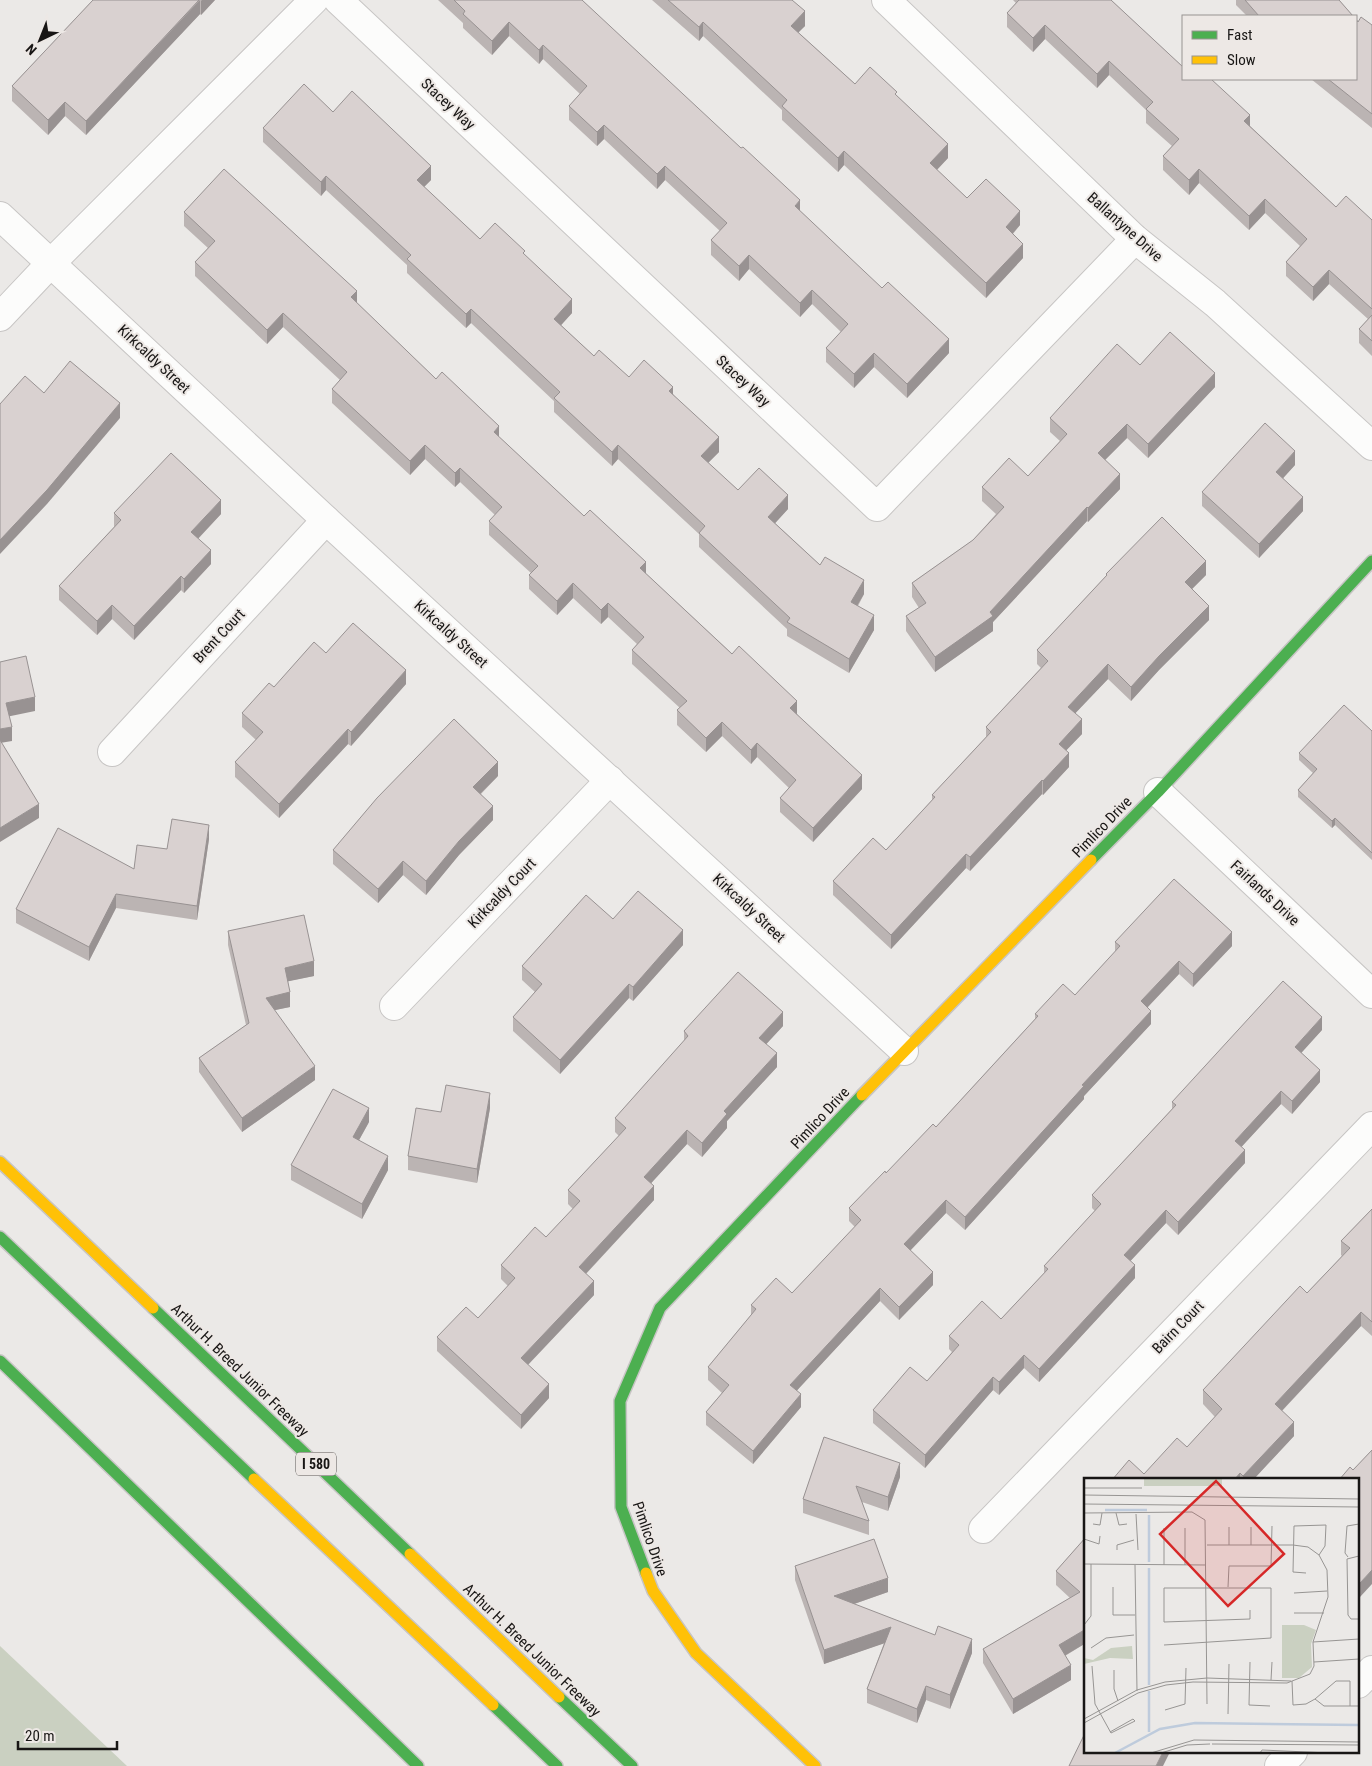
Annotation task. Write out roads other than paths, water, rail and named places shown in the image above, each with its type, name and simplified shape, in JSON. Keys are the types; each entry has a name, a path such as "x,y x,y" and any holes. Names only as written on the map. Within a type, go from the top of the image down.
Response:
{"main road":[{"name":"Pimlico Drive","path":"815,1766 696,1654 653,1591 621,1507 620,1401 660,1308 904,1051 1158,792 1372,561"},
{"name":"Arthur H. Breed Junior Freeway","path":"0,1162 632,1766"},
{"path":"0,1237 557,1766"},
{"path":"0,1361 418,1766"}],"street":[{"path":"0,318 51,263 314,0"},
{"name":"Stacey Way","path":"338,0 877,507 1135,239"},
{"name":"Ballantyne Drive","path":"886,0 1135,239 1215,304 1372,446"},
{"name":"Kirkcaldy Street","path":"0,216 326,520 904,1051"},
{"name":"Brent Court","path":"112,752 326,520"},
{"name":"Kirkcaldy Court","path":"394,1006 610,780"},
{"name":"Fairlands Drive","path":"1158,792 1372,994"},
{"name":"Bairn Court","path":"983,1529 1372,1126"},
{"path":"1360,1682 1372,1670"},
{"path":"1279,1766 1291,1754"}]}
